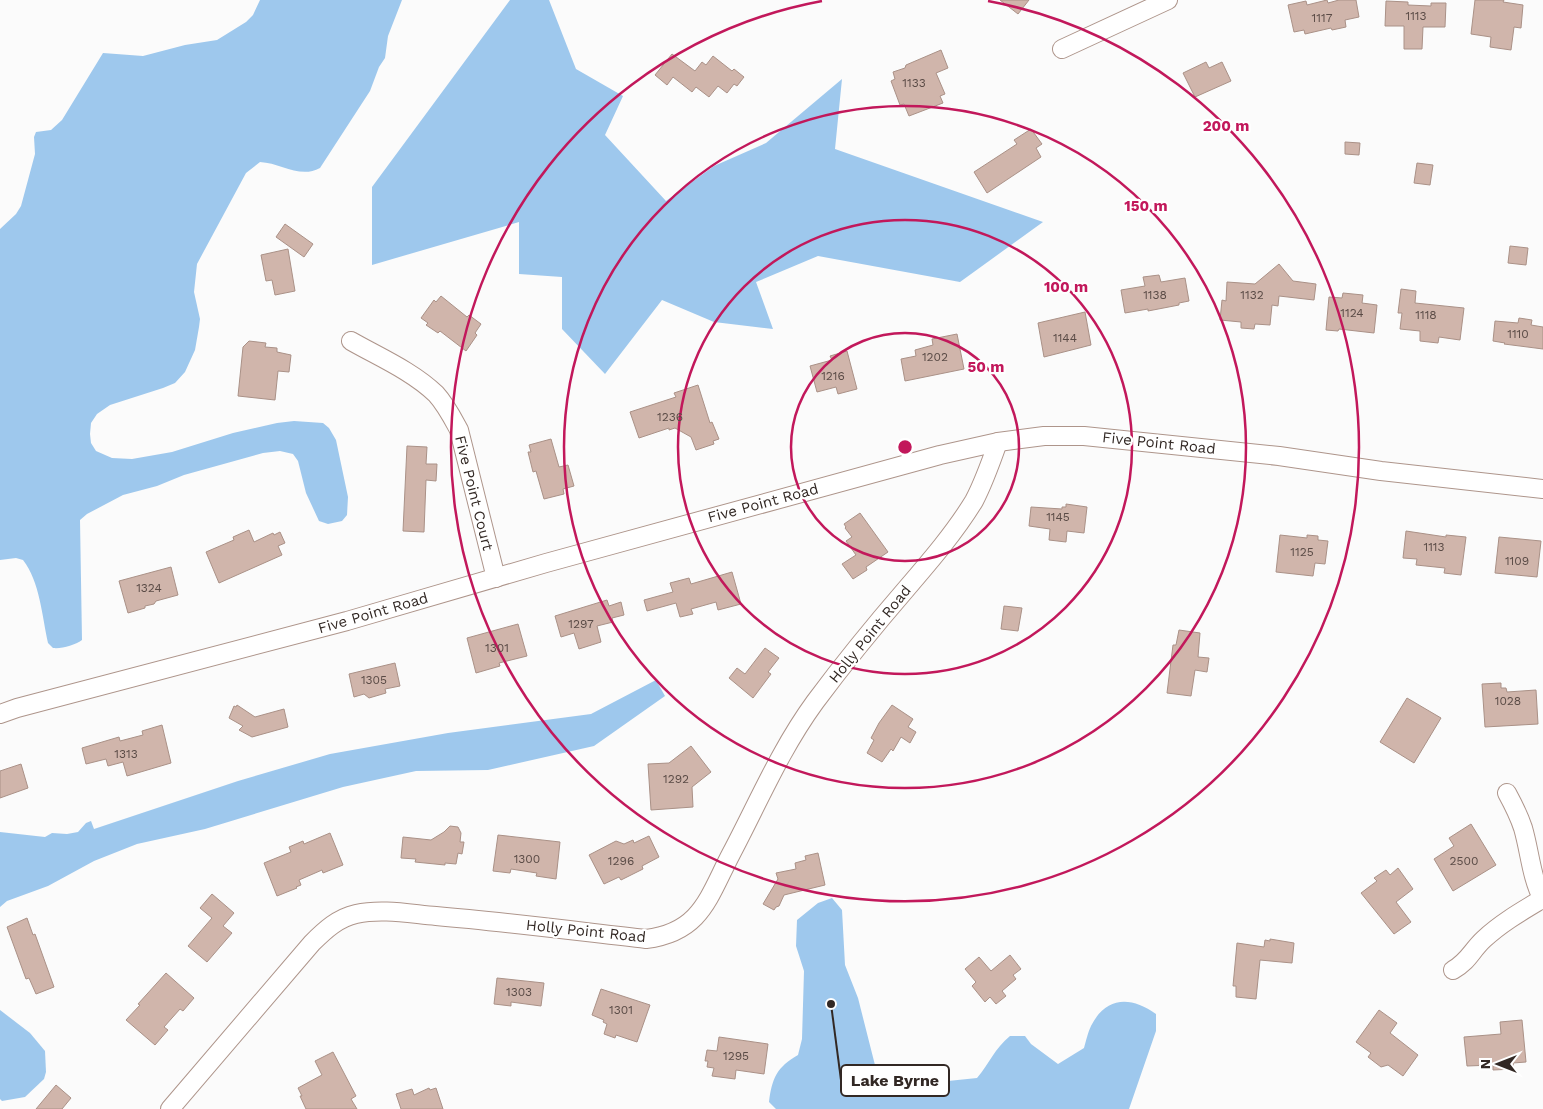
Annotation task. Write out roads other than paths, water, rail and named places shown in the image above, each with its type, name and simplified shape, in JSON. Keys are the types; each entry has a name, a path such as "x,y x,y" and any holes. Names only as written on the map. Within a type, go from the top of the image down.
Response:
{"street":[{"path":"1062,49 1168,0"},
{"name":"Five Point Court","path":"351,341 422,382 437,395 450,412 459,430 496,578"},
{"name":"Five Point Road","path":"0,714 347,621 940,454 998,442 1044,436 1126,439 1279,456 1543,490"},
{"name":"Holly Point Road","path":"170,1109 312,943 326,929 344,918 356,914 381,912 484,920 646,939 662,937 677,932 690,923 701,911 787,745 814,703 859,645 958,526 981,485 998,442"},
{"path":"1453,970 1465,963 1482,941 1498,927 1543,899 1532,869 1523,829 1507,793"}],"water":[{"path":"260,0 402,0 388,36 385,58 379,67 370,91 320,168 305,172 260,162 246,173 197,264 194,292 200,319 195,350 185,372 175,383 110,405 97,414 91,423 91,443 96,451 112,458 132,459 172,452 233,433 277,423 294,421 323,423 329,428 336,440 348,497 347,515 342,521 328,524 319,521 306,493 298,461 293,454 280,451 263,453 184,475 157,486 123,495 87,514 80,520 82,640 76,644 53,648 48,643 40,600 29,569 23,560 16,558 0,560 0,229 16,214 21,206 35,154 34,137 36,132 51,130 62,120 103,53 143,56 185,45 217,40 246,22 253,15"},
{"path":"510,0 549,0 576,69 623,96 605,135 666,201 714,166 766,143 842,79 835,149 1043,222 960,282 818,256 756,282 773,329 714,322 662,300 605,374 562,329 562,277 519,274 519,222 372,265 372,187"},
{"path":"656,680 665,696 594,746 488,770 416,771 343,787 205,829 137,844 94,861 48,886 7,901 0,907 0,832 45,837 52,833 67,834 78,832 86,823 91,821 94,829 238,781 330,754 448,733 591,714"},
{"path":"832,898 842,910 845,965 858,998 877,1073 900,1087 923,1088 948,1081 977,1078 1000,1046 1010,1036 1025,1036 1031,1044 1058,1064 1084,1048 1091,1026 1104,1009 1112,1004 1128,1002 1147,1008 1156,1014 1156,1031 1129,1109 776,1109 769,1102 774,1080 780,1069 798,1055 802,1039 804,971 796,946 797,920 818,903"},
{"path":"0,1010 30,1033 45,1051 46,1072 44,1079 25,1097 2,1101 0,1099"}],"place":[{"name":"Lake Byrne","path":"831,1004"}]}
